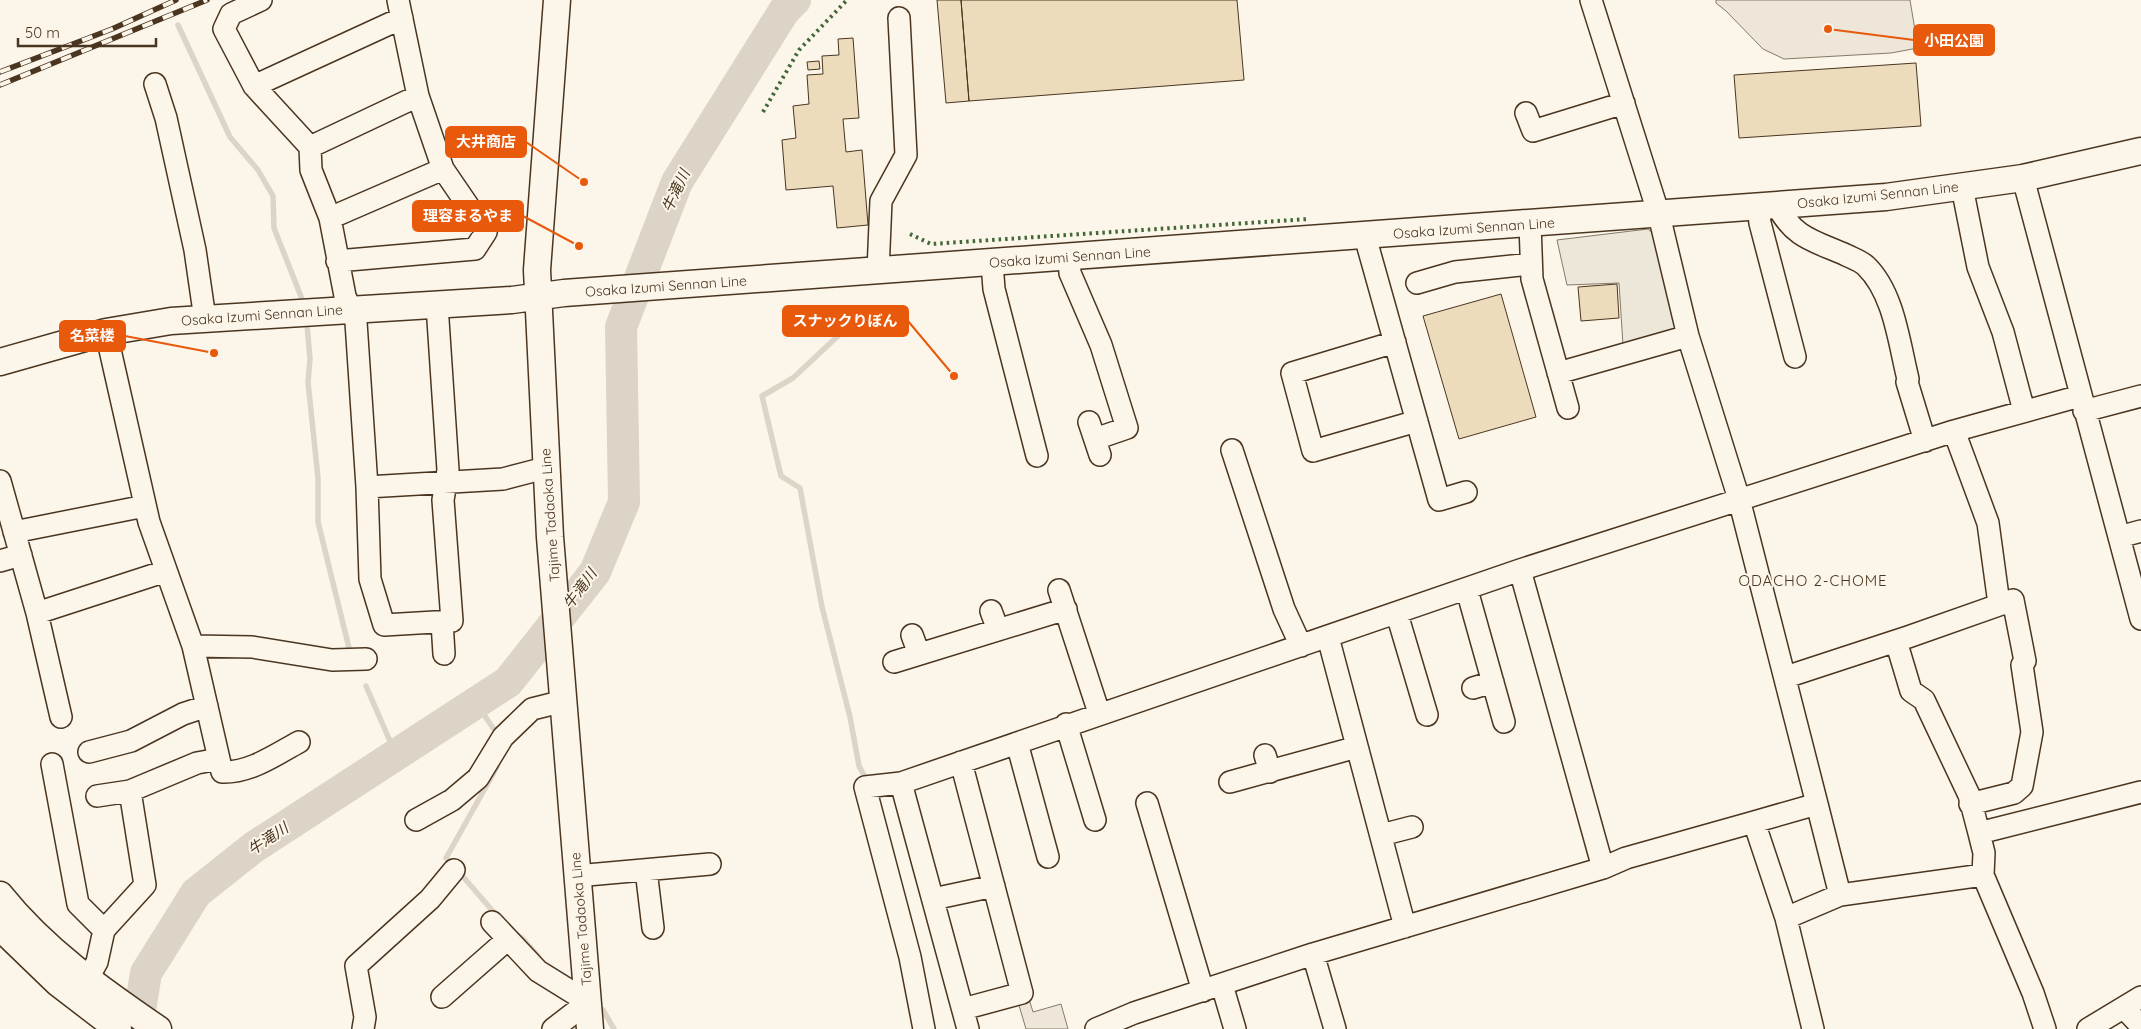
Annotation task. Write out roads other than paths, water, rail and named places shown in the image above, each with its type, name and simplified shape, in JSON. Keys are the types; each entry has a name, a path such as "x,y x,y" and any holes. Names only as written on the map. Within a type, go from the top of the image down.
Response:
{"main road":[{"name":"Tajime Tadaoka Line","path":"557,0 537,270 550,537 563,671 576,876 590,1029"},
{"name":"Osaka Izumi Sennan Line","path":"0,362 106,332 171,321 437,305 601,290 1069,258 1886,197 2023,178 2141,151"},
{"path":"1,895 103,1005"},
{"path":"0,927 58,983 158,1029"}],"street":[{"path":"261,0 231,14 224,29 254,86 310,147 311,170 330,218 344,296 356,322 367,487 370,579 384,625 452,621 443,500 448,470 437,305"},
{"path":"1591,0 1659,215 1688,336 1740,499 1840,895"},
{"path":"254,86 400,9 418,96 443,169 486,232 475,249 337,261"},
{"path":"878,271 881,201 906,155 899,18"},
{"path":"155,84 175,114 186,168 205,319"},
{"path":"310,147 418,96"},
{"path":"1526,113 1533,131 1624,103"},
{"path":"330,218 443,169"},
{"path":"2023,178 2141,619"},
{"path":"1962,187 1978,267 2003,332 2024,411"},
{"path":"1795,358 1773,311 1760,223 1768,206 1796,232 1865,265 1886,296 1908,379 1907,382 1925,441"},
{"path":"1530,224 1532,279 1568,408"},
{"path":"1367,236 1439,500 1466,492"},
{"path":"1069,258 1070,273 1108,342 1127,428 1095,439"},
{"path":"992,262 994,289 1037,456"},
{"path":"1417,283 1455,272 1531,264"},
{"path":"106,332 145,506 193,646 222,772 236,773 265,761 299,742"},
{"path":"1558,373 1688,336"},
{"path":"1395,342 1292,372 1313,450 1417,421"},
{"path":"924,1029 900,944 865,787 901,783 1066,724 1397,614 1520,570 1954,431 2024,411 2141,396"},
{"path":"1954,431 1988,523 1999,604"},
{"path":"1232,450 1284,609 1301,646"},
{"path":"367,487 446,484 503,479 546,468"},
{"path":"0,481 37,613 61,717"},
{"path":"14,532 145,506"},
{"path":"2119,537 2141,531"},
{"path":"0,561 21,555"},
{"path":"1520,570 1603,868"},
{"path":"37,613 166,571"},
{"path":"1467,590 1483,685 1504,722"},
{"path":"894,662 915,644 1062,599 1099,713"},
{"path":"1786,677 2013,600 2025,661 2022,664 2032,732 2022,786 2014,793 1970,804"},
{"path":"1397,614 1427,715"},
{"path":"442,622 444,654"},
{"path":"1328,637 1405,927"},
{"path":"1896,641 1911,691 1924,700 1969,795 1984,853 1983,875 2033,993 2045,1029"},
{"path":"193,646 252,647 332,660 366,659"},
{"path":"416,820 452,800 478,778 503,737 532,709 564,702"},
{"path":"89,752 131,741 183,714 206,706"},
{"path":"1066,724 1095,820"},
{"path":"1017,743 1048,857"},
{"path":"1230,782 1267,763 1357,747"},
{"path":"97,796 130,791 197,763 219,759"},
{"path":"901,783 965,1019 1022,993 961,762"},
{"path":"52,764 78,904 104,930"},
{"path":"103,1005 97,962 104,930 146,886 130,791"},
{"path":"1979,833 2141,792"},
{"path":"1147,803 1147,836 1172,917 1235,1029"},
{"path":"1096,1029 1137,1021 1213,988 1313,954 1603,868 1626,858 1817,804"},
{"path":"1754,822 1786,918 1813,1029"},
{"path":"1381,835 1412,827"},
{"path":"576,876 710,864"},
{"path":"363,1029 365,1017 356,966 430,899 454,870"},
{"path":"646,870 653,928"},
{"path":"1786,918 1840,895 1983,875"},
{"path":"933,899 994,886"},
{"path":"492,922 538,971 588,1002 553,1029"},
{"path":"442,997 508,939"},
{"path":"1313,954 1346,1029"},
{"path":"2088,1029 2132,1003 2141,1026"}],"waterway":[{"name":"牛滝川","path":"137,1029 146,973 196,893 254,847 508,682 595,572 624,502 621,327 677,182 784,11 795,0"},
{"path":"178,25 230,137 258,170 273,196 274,228 302,299"},
{"path":"307,324 310,359 308,382 318,478 318,522 351,656"},
{"path":"840,334 793,378 762,396 781,476 800,488 822,607 850,717 859,766 868,783"},
{"path":"366,686 396,755"},
{"path":"476,703 493,728"},
{"path":"453,865 446,858 497,767"},
{"path":"459,872 497,916"},
{"path":"514,933 522,938 538,956"},
{"path":"603,1010 614,1029"}],"railway":[{"path":"0,72 112,29 176,0"},
{"path":"0,85 207,0"}],"place":[{"name":"小田公園","path":"1828,29"},
{"name":"大井商店","path":"584,182"},
{"name":"理容まるやま","path":"579,246"},
{"name":"名菜楼","path":"214,353"},
{"name":"スナックりぼん","path":"954,376"}],"district":[{"name":"ODACHO 2-CHOME","path":"1813,581"}]}
